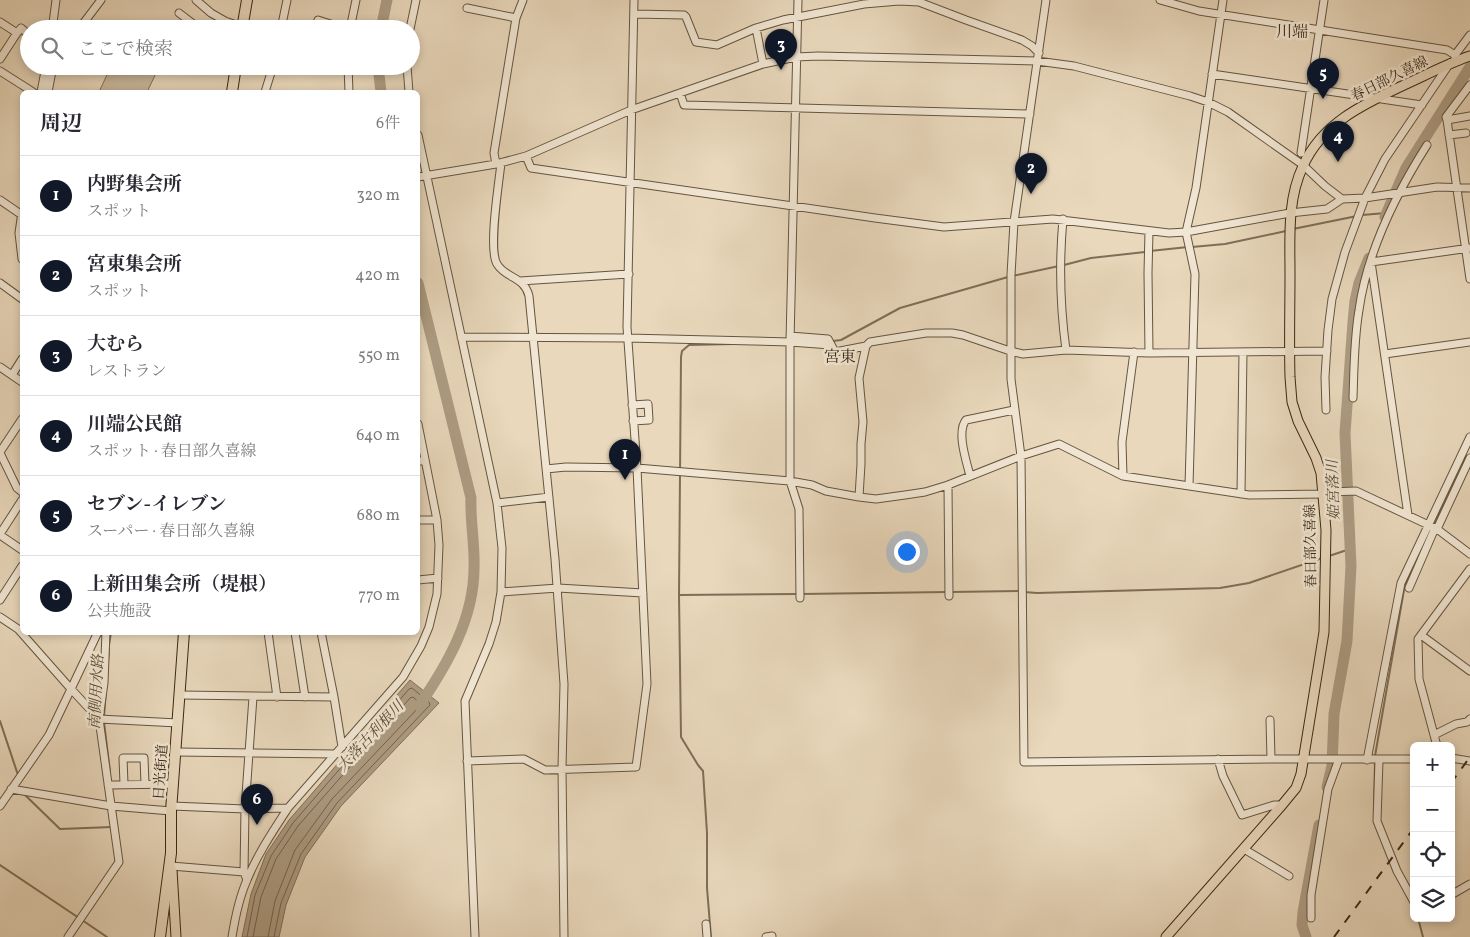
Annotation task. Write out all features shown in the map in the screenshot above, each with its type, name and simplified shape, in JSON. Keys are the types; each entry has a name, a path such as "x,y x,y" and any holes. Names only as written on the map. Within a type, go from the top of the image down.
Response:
{"highway":[{"path":"245,20 247,0"},
{"path":"232,90 235,75"},
{"name":"日光街道","path":"160,935 171,853 172,808 184,635"}],"main road":[{"name":"春日部久喜線","path":"1166,937 1296,788 1305,759 1324,632 1326,493 1316,458 1302,432 1292,402 1289,351 1290,213 1296,183 1303,165 1313,148 1332,128 1354,110 1453,60 1470,56"},
{"path":"171,853 176,933"},
{"path":"163,913 176,933"},
{"path":"160,935 165,929 176,933"}],"street":[{"path":"53,20 56,0"},
{"path":"86,20 101,0"},
{"path":"196,0 223,20"},
{"path":"283,20 286,0"},
{"path":"352,20 356,0"},
{"path":"412,20 416,0"},
{"path":"523,0 516,18 494,153 499,164 494,258 502,270 520,281 527,289 529,296 558,588 564,684 562,768 564,937"},
{"path":"467,761 524,759 545,770 562,768 636,768 647,684 627,338 634,0"},
{"path":"798,0 790,339 790,480 799,509 800,598"},
{"path":"634,14 684,15 696,42 711,46 721,44 756,28 797,18 864,4 898,0 919,2 1022,40 1032,46 1038,53"},
{"path":"1046,0 1014,222 1011,276 1010,351 1014,410 1021,456 1024,762 1271,758 1410,759"},
{"path":"1160,0 1221,14 1447,50 1453,60"},
{"path":"1189,486 1195,274 1186,232 1196,188 1223,0"},
{"path":"1301,153 1324,0"},
{"path":"467,8 516,18"},
{"path":"179,13 188,20"},
{"path":"0,22 17,33"},
{"path":"756,28 763,64"},
{"path":"0,59 20,29"},
{"path":"1326,410 1327,351 1332,299 1338,274 1365,198 1385,159 1470,35"},
{"path":"420,176 499,164 526,156 631,110 763,64 796,57 828,56 1037,61 1074,66 1208,102 1228,112 1303,165 1325,186 1342,198 1365,198 1437,187 1470,188"},
{"path":"1,74 29,90"},
{"path":"1212,74 1422,105"},
{"path":"41,90 44,75"},
{"path":"48,90 51,75"},
{"path":"266,90 270,75"},
{"path":"348,75 349,90"},
{"path":"408,75 409,90"},
{"path":"1470,85 1446,117 1456,187 1468,249 1470,279"},
{"path":"680,93 684,105 1030,114"},
{"path":"1447,120 1470,116"},
{"path":"1449,136 1466,134"},
{"path":"1353,398 1358,311 1371,262 1399,192 1427,145"},
{"path":"420,146 497,503 502,548 501,592 496,622 489,644 464,701 475,937"},
{"path":"526,156 531,168 944,226 1062,219 1149,231 1186,232 1290,213 1328,209 1342,198"},
{"path":"0,200 20,213"},
{"path":"1062,219 1060,296 1066,350"},
{"path":"20,227 20,242"},
{"path":"1149,231 1149,353"},
{"path":"1371,262 1468,249"},
{"path":"1371,262 1408,515"},
{"path":"520,281 629,274"},
{"path":"0,283 20,298"},
{"path":"461,337 828,339 835,352 866,346 870,342 926,334 952,333 1023,354 1066,350 1149,353 1327,351"},
{"path":"1385,354 1470,342"},
{"path":"859,496 862,464 860,444 863,422 859,378 866,346"},
{"path":"1122,476 1122,442 1134,352"},
{"path":"1241,494 1243,352"},
{"path":"12,375 20,362"},
{"path":"0,367 20,381"},
{"path":"632,405 648,404 649,420 633,422"},
{"path":"970,476 962,435 964,422 1014,410"},
{"path":"20,422 0,452 17,488 20,490"},
{"path":"1409,588 1432,527 1470,437"},
{"path":"232,937 236,915 247,880 288,808 403,677 421,646 429,627 438,578 439,545 437,520 422,461 420,442"},
{"path":"546,469 566,467 636,468 790,480 812,484 826,491 876,499 925,492 948,485 1021,456 1059,444 1122,476 1241,494 1326,493 1356,490 1432,527 1470,554"},
{"path":"1368,760 1401,583 1470,458"},
{"path":"948,485 949,596"},
{"path":"497,503 549,497"},
{"path":"20,503 0,535 20,549"},
{"path":"420,520 437,520"},
{"path":"0,600 20,569"},
{"path":"1436,742 1419,679 1418,639 1470,569"},
{"path":"420,580 438,578"},
{"path":"501,592 558,588 643,593"},
{"path":"0,617 20,631"},
{"path":"23,635 71,689 102,719 178,723"},
{"path":"0,806 49,735 97,635"},
{"path":"68,937 119,862 108,785 102,719 106,635"},
{"path":"268,635 277,697"},
{"path":"295,635 305,697"},
{"path":"322,635 342,747"},
{"path":"1421,635 1470,670"},
{"path":"180,695 334,697"},
{"path":"247,880 244,872 245,809 253,697"},
{"path":"1434,735 1456,724 1467,722 1470,719"},
{"path":"1270,720 1271,758"},
{"path":"176,752 336,754"},
{"path":"124,784 123,758 144,758 145,784"},
{"path":"1311,918 1311,895 1328,789 1336,771 1338,758"},
{"path":"1218,759 1223,776 1242,815 1274,805 1282,805"},
{"path":"1455,759 1470,761"},
{"path":"1379,760 1377,821 1397,871 1410,895"},
{"path":"108,785 174,784"},
{"path":"12,789 111,806 288,808"},
{"path":"1244,849 1289,876"},
{"path":"171,866 244,872"},
{"path":"1455,893 1470,884"},
{"path":"706,924 708,937"}],"shaded area":[{"path":"107,75 155,75 148,90 100,90"}],"water":[{"path":"410,680 439,703 341,806 305,857 286,905 279,937 242,937 251,894 266,854 289,820"}],"waterway":[{"name":"南側用水路","path":"82,20 97,0"},
{"name":"大落古利根川","path":"383,20 387,0"},
{"name":"姫宮落川","path":"1385,217 1406,168 1470,67"},
{"name":"大落古利根川","path":"379,75 381,90"},
{"path":"1362,215 1386,213"},
{"path":"1293,229 1357,216"},
{"path":"1192,247 1225,244 1286,231"},
{"path":"1150,251 1188,247"},
{"path":"1064,265 1091,258 1145,252"},
{"name":"姫宮落川","path":"1327,787 1332,766 1334,714 1347,641 1351,566 1345,433 1353,322 1359,283 1369,258"},
{"path":"1012,276 1059,266"},
{"path":"833,341 841,340 900,308 1008,277"},
{"name":"大落古利根川","path":"419,706 449,658 464,623 473,587 474,559 471,498 420,291"},
{"path":"711,937 707,888 707,833 703,771 681,737 679,595 681,357 682,351 689,345 733,344"},
{"path":"1434,526 1457,473"},
{"path":"1329,556 1350,549"},
{"path":"1024,592 1220,588 1249,583 1322,558"},
{"path":"1375,756 1405,584 1417,562"},
{"path":"951,592 1019,591"},
{"path":"801,594 947,592"},
{"path":"679,595 797,594"},
{"name":"南側用水路","path":"109,645 111,635"},
{"name":"南側用水路","path":"104,717 109,649"},
{"path":"0,721 18,775"},
{"name":"南側用水路","path":"104,722 110,772"},
{"path":"1374,809 1375,761"},
{"path":"24,794 60,829 112,827"},
{"name":"姫宮落川","path":"1306,937 1302,925 1303,912 1319,825"},
{"path":"0,865 79,918"},
{"path":"82,920 107,937"},
{"path":"1419,922 1423,937"}],"railway":[{"path":"1455,778 1470,757"},
{"path":"1334,937 1411,832"}],"place":[{"name":"大むら","path":"781,70"},
{"name":"セブン-イレブン","path":"1323,99"},
{"name":"川端公民館","path":"1338,162"},
{"name":"宮東集会所","path":"1031,194"},
{"name":"内野集会所","path":"625,480"},
{"name":"上新田集会所（堤根）","path":"257,825"}],"district":[{"name":"川端","path":"1292,31"},
{"name":"宮東","path":"840,356"}]}
